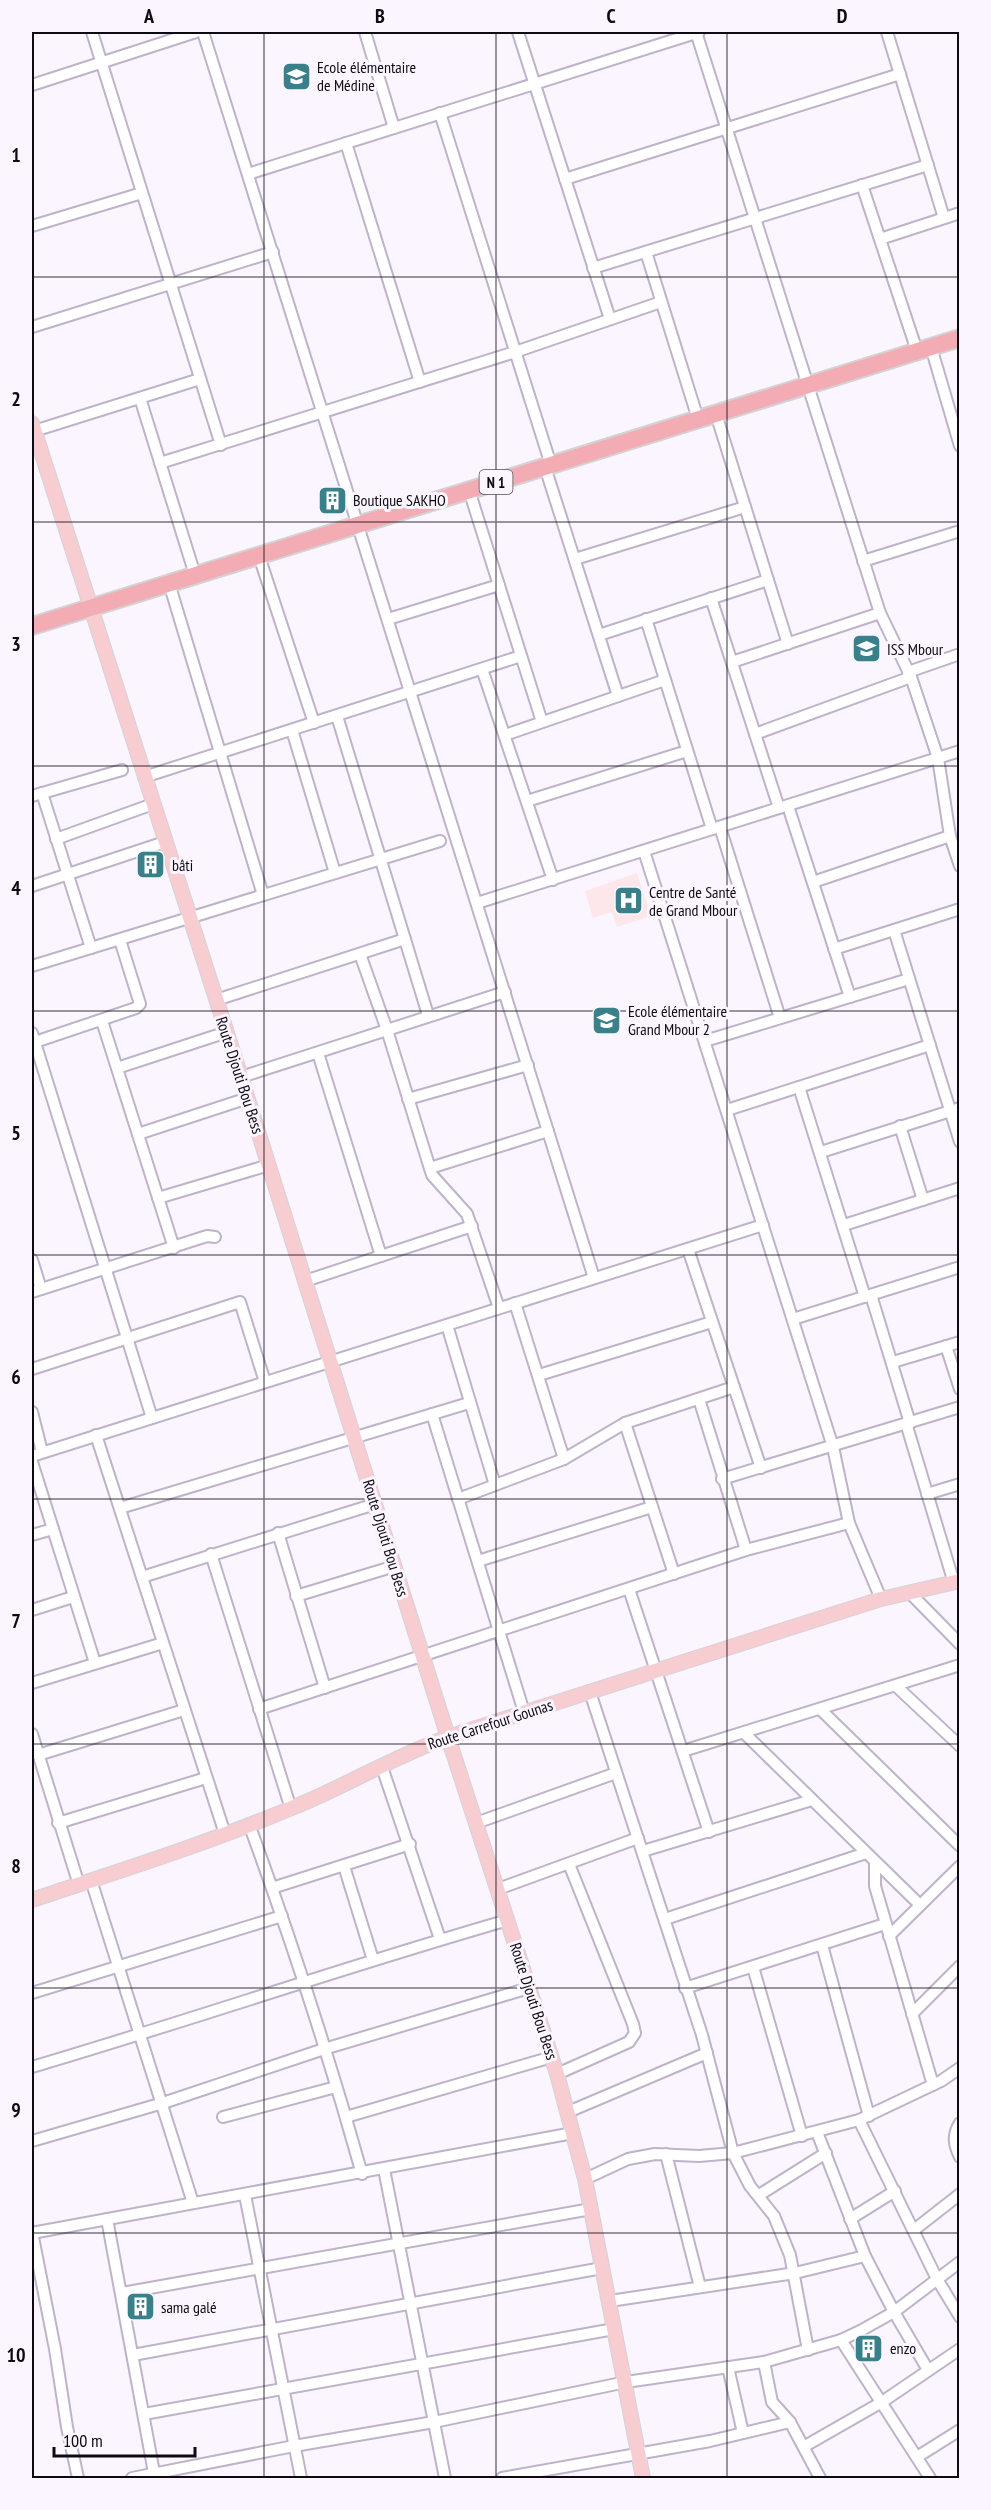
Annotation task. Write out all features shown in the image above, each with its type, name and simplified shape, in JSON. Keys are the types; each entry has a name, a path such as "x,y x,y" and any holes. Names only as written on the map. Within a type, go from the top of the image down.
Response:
{"highway":[{"name":"N 1","path":"32,626 960,338"}],"main road":[{"name":"Route Djouti Bou Bess","path":"34,435 227,1032 448,1737 552,2057 585,2179 643,2478"},
{"name":"Route Carrefour Gounas","path":"32,1900 291,1809 448,1737 881,1599 957,1582"}],"street":[{"path":"92,32 221,445"},
{"path":"32,85 196,32"},
{"path":"203,32 594,1278"},
{"path":"365,32 394,128"},
{"path":"518,32 610,319"},
{"path":"248,174 697,32 880,613 910,674 938,758 950,836 960,866"},
{"path":"887,32 944,218"},
{"path":"565,179 900,74"},
{"path":"440,113 515,352 575,560 618,696"},
{"path":"346,143 420,382"},
{"path":"593,268 928,165"},
{"path":"862,185 880,239 960,447"},
{"path":"32,226 142,193"},
{"path":"880,239 960,213"},
{"path":"32,327 273,252"},
{"path":"646,252 698,419"},
{"path":"160,463 515,352 661,302"},
{"path":"34,435 200,379"},
{"path":"140,398 195,575"},
{"path":"716,414 788,644"},
{"path":"469,490 542,722"},
{"path":"575,560 745,507"},
{"path":"863,561 959,532"},
{"path":"259,556 314,723"},
{"path":"599,635 768,580"},
{"path":"169,583 222,752 263,895"},
{"path":"388,619 499,585"},
{"path":"711,598 755,734 813,882 850,997"},
{"path":"732,662 880,613"},
{"path":"646,620 687,751 716,828 780,1018"},
{"path":"755,734 960,654"},
{"path":"144,777 521,656"},
{"path":"483,669 553,879"},
{"path":"504,735 665,680"},
{"path":"337,716 428,1015"},
{"path":"292,730 335,873"},
{"path":"527,801 687,751"},
{"path":"477,903 960,752"},
{"path":"91,948 57,839 37,794 122,770"},
{"path":"57,839 153,804"},
{"path":"813,882 950,836"},
{"path":"32,966 440,841"},
{"path":"32,886 165,842"},
{"path":"644,851 833,1447 849,1522 881,1599"},
{"path":"834,949 960,909"},
{"path":"894,930 930,1045 955,1109 960,1142"},
{"path":"216,1000 405,939"},
{"path":"120,940 140,1004 136,1008 102,1021 32,1040 152,1418"},
{"path":"360,954 387,1030 430,1168 436,1181 467,1214 499,1308"},
{"path":"705,1041 909,979"},
{"path":"241,1077 505,992"},
{"path":"102,1021 174,1248"},
{"path":"117,1068 227,1032"},
{"path":"727,1110 930,1045"},
{"path":"318,1053 381,1256"},
{"path":"408,1099 528,1065"},
{"path":"799,1087 868,1296 893,1362 927,1494 957,1582"},
{"path":"138,1134 248,1098"},
{"path":"821,1152 955,1109"},
{"path":"900,1126 922,1200"},
{"path":"430,1168 548,1131"},
{"path":"158,1197 269,1165"},
{"path":"844,1225 960,1188"},
{"path":"32,1412 37,1454 763,1225"},
{"path":"305,1281 472,1226"},
{"path":"32,1260 36,1291 207,1236 214,1237"},
{"path":"688,1249 761,1468"},
{"path":"793,1319 960,1267"},
{"path":"32,1369 240,1302 265,1382"},
{"path":"515,1303 564,1459"},
{"path":"539,1375 712,1322"},
{"path":"447,1325 495,1485"},
{"path":"893,1362 960,1342"},
{"path":"946,1346 960,1389"},
{"path":"458,1499 564,1459 625,1423 734,1388"},
{"path":"699,1399 746,1550"},
{"path":"120,1508 469,1403"},
{"path":"723,1479 960,1407"},
{"path":"432,1414 524,1712"},
{"path":"625,1423 674,1574"},
{"path":"96,1435 225,1834"},
{"path":"32,1462 95,1662"},
{"path":"927,1494 960,1484"},
{"path":"142,1577 375,1503"},
{"path":"478,1562 652,1507"},
{"path":"259,1709 746,1550 849,1522"},
{"path":"32,1535 52,1529"},
{"path":"278,1533 325,1688"},
{"path":"211,1554 291,1809"},
{"path":"296,1596 395,1566"},
{"path":"629,1589 709,1832"},
{"path":"910,1593 960,1644"},
{"path":"32,1610 73,1597"},
{"path":"32,1683 163,1643"},
{"path":"683,1751 960,1665"},
{"path":"896,1686 960,1746"},
{"path":"590,1692 707,2053 733,2153 750,2186 759,2195 783,2234 795,2272 808,2350"},
{"path":"820,1709 960,1846"},
{"path":"38,1755 184,1710"},
{"path":"744,1733 920,1905"},
{"path":"32,1734 58,1823 85,1882 117,1966 163,2103 193,2204"},
{"path":"382,1767 410,1844 440,1939"},
{"path":"476,1823 616,1773"},
{"path":"58,1823 206,1778"},
{"path":"643,1851 812,1800"},
{"path":"249,1824 282,1916 362,2174"},
{"path":"498,1889 638,1838"},
{"path":"272,1888 410,1844"},
{"path":"665,1919 866,1853"},
{"path":"875,1863 873,1878 885,1924 933,2085"},
{"path":"557,2074 629,2042 634,2033 633,2024 569,1864"},
{"path":"344,1866 373,1960"},
{"path":"889,1936 960,1866"},
{"path":"32,1993 282,1916"},
{"path":"32,2067 302,1981 508,1920"},
{"path":"685,1988 885,1924"},
{"path":"822,1945 864,2118 895,2192 937,2279 960,2317"},
{"path":"912,2014 960,1966"},
{"path":"753,1967 801,2136"},
{"path":"32,2141 163,2103 324,2049 530,1988"},
{"path":"568,2112 707,2053"},
{"path":"346,2117 552,2057"},
{"path":"585,2179 627,2159 666,2154 699,2156 733,2153 818,2132 864,2118 933,2085 960,2068"},
{"path":"223,2117 336,2087"},
{"path":"960,2123 954,2133 955,2146 960,2157"},
{"path":"818,2132 865,2256 928,2370"},
{"path":"78,2478 32,2233 362,2174 573,2133"},
{"path":"759,2195 826,2153"},
{"path":"666,2154 700,2287"},
{"path":"384,2169 445,2478"},
{"path":"850,2219 895,2192"},
{"path":"914,2230 960,2194"},
{"path":"245,2195 301,2478"},
{"path":"122,2293 591,2209"},
{"path":"106,2219 122,2293 155,2475"},
{"path":"610,2301 795,2272 865,2256"},
{"path":"132,2478 294,2446 434,2422 626,2382 764,2362 841,2340 894,2312 960,2262"},
{"path":"133,2355 602,2268"},
{"path":"144,2414 284,2391 614,2329"},
{"path":"841,2340 930,2478"},
{"path":"805,2446 882,2402 960,2349"},
{"path":"764,2362 772,2402 790,2422 805,2446 820,2478"},
{"path":"728,2367 743,2433"},
{"path":"502,2478 743,2433 790,2422"},
{"path":"917,2457 960,2430"}],"shaded area":[{"name":"Centre de Santé de Grand Mbour","path":"637,873 651,916 617,927 612,912 593,918 585,891"}],"place":[{"name":"Ecole élémentaire de Médine","path":"296,76"},
{"name":"Boutique SAKHO","path":"332,500"},
{"name":"ISS Mbour","path":"866,649"},
{"name":"bâti","path":"151,865"},
{"name":"Centre de Santé de Grand Mbour","path":"628,901"},
{"name":"Ecole élémentaire Grand Mbour 2","path":"607,1020"},
{"name":"sama galé","path":"140,2307"},
{"name":"enzo","path":"869,2348"}]}
